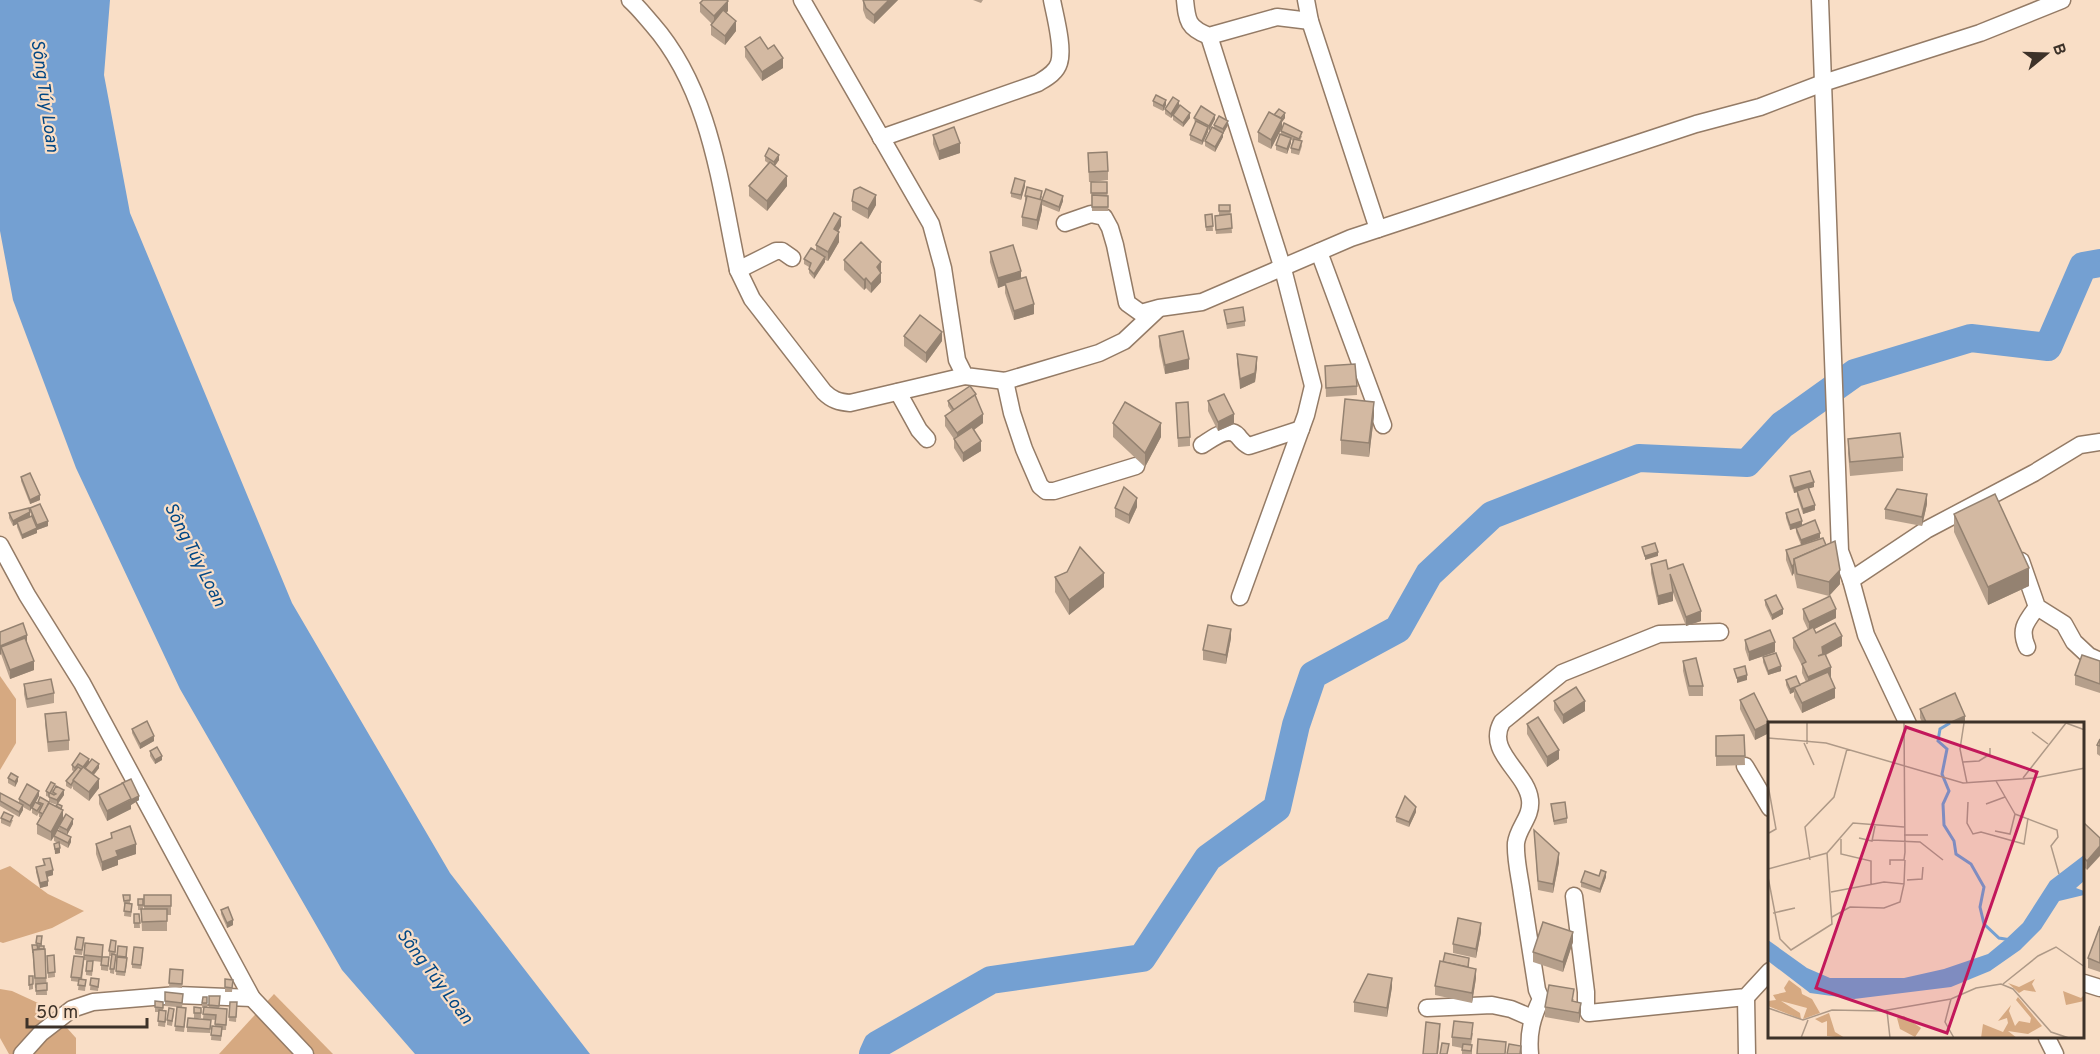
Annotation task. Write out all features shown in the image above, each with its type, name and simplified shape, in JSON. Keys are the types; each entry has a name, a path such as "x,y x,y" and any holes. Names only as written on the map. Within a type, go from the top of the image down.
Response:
{"street":[{"path":"630,0 666,40 690,81 707,124 738,270 752,299 824,392 832,399 841,403 850,403 965,376 1005,381 1113,347 1124,341 1159,308"},
{"path":"802,0 931,224 943,268 957,360 965,376"},
{"path":"881,138 1038,83 1051,74 1059,64 1060,47 1052,0"},
{"path":"1185,0 1191,27 1209,36 1276,17 1310,21"},
{"path":"1306,0 1310,21 1378,229"},
{"path":"1820,0 1840,551 1851,580 1866,635 1907,722"},
{"path":"1065,224 1091,213 1104,217 1116,245 1127,303 1141,314 1159,308 1202,302 1378,229 1696,124 1760,107 1823,83 1980,33 2062,0"},
{"path":"1209,36 1283,269 1313,386 1301,429 1240,597"},
{"path":"738,270 776,251 782,251 792,258"},
{"path":"1319,252 1383,424"},
{"path":"1005,381 1012,413 1024,449 1040,486 1046,491 1054,491 1136,466"},
{"path":"898,392 919,430 927,439"},
{"path":"1202,445 1222,433 1237,434 1242,443 1249,446 1301,429"},
{"path":"1851,580 1926,530 1996,499 2080,445 2100,442"},
{"path":"0,545 4,564 82,683 252,998 304,1054"},
{"path":"2014,545 2037,607 2064,624 2074,642 2089,656 2100,661"},
{"path":"2027,647 2022,636 2025,624 2037,607"},
{"path":"1530,1054 1528,1042 1532,1018 1541,999 1537,990 1516,842 1529,814 1530,799 1526,785 1509,764 1498,743 1498,729 1502,722 1562,673 1659,634 1720,632"},
{"path":"1745,766 1768,805"},
{"path":"1574,896 1586,1006 1589,1013 1746,997 1768,973"},
{"path":"2085,983 2100,988"},
{"path":"22,1054 41,1033 72,1009 93,1002 177,995 252,998"},
{"path":"1746,997 1747,1054"},
{"path":"1427,1008 1492,1005 1511,1008 1532,1018"},
{"path":"2048,1039 2055,1054"}],"shaded area":[{"path":"0,676 16,699 16,743 0,770"},
{"path":"10,866 48,894 84,911 52,928 0,942 0,870"},
{"path":"0,989 12,991 49,1008 76,1038 76,1054 9,1054 0,1038"},
{"path":"274,994 333,1054 219,1054"}],"water":[{"name":"Sông Túy Loan","path":"0,0 110,0 104,75 130,213 292,603 450,873 590,1054 415,1054 342,970 180,689 76,468 13,300 0,231"}],"building":[{"path":"703,0 728,1 714,16 700,3"},
{"path":"863,0 889,0 874,15 866,8"},
{"path":"723,10 736,21 725,36 711,25"},
{"path":"760,37 768,49 774,45 783,58 762,72 745,47"},
{"path":"1156,95 1166,100 1163,106 1153,101"},
{"path":"1173,97 1179,101 1171,114 1165,109"},
{"path":"1180,105 1190,113 1183,123 1173,115"},
{"path":"1201,106 1215,115 1209,126 1194,118"},
{"path":"1279,109 1285,113 1281,118 1274,115"},
{"path":"1269,112 1282,119 1271,140 1258,132"},
{"path":"1219,116 1228,121 1223,129 1214,125"},
{"path":"1196,121 1208,127 1202,141 1190,135"},
{"path":"1284,123 1302,132 1299,139 1281,131"},
{"path":"954,127 960,143 939,151 933,135"},
{"path":"1212,127 1223,133 1215,147 1205,141"},
{"path":"1280,134 1291,138 1287,149 1276,145"},
{"path":"1294,139 1302,141 1299,150 1291,148"},
{"path":"769,148 779,155 774,162 765,156"},
{"path":"1107,152 1108,171 1089,172 1088,153"},
{"path":"770,162 787,176 767,201 749,186"},
{"path":"1015,178 1025,181 1021,195 1011,193"},
{"path":"1091,182 1107,182 1107,193 1091,193"},
{"path":"860,187 876,195 868,209 852,201 854,190"},
{"path":"1027,187 1042,191 1040,200 1025,196"},
{"path":"1046,189 1063,196 1059,207 1042,200"},
{"path":"1092,195 1108,196 1108,207 1092,207"},
{"path":"1027,196 1042,200 1037,220 1022,217"},
{"path":"1219,205 1230,205 1230,211 1219,211"},
{"path":"834,213 841,217 834,229 839,232 828,252 816,245"},
{"path":"1212,214 1213,226 1206,227 1205,215"},
{"path":"1231,214 1232,228 1216,230 1215,216"},
{"path":"861,242 881,262 877,267 881,273 871,284 844,260"},
{"path":"1013,245 1021,271 998,278 990,252"},
{"path":"811,248 825,257 814,274 809,269 811,263 804,259"},
{"path":"1026,277 1034,304 1014,311 1005,283"},
{"path":"1243,307 1245,321 1227,324 1224,310"},
{"path":"920,315 942,332 926,353 904,336"},
{"path":"1183,331 1189,359 1165,365 1159,336"},
{"path":"1237,354 1257,357 1255,373 1240,379"},
{"path":"1355,364 1357,386 1326,388 1325,366"},
{"path":"970,386 976,394 954,410 948,401"},
{"path":"1224,394 1234,414 1218,422 1208,401"},
{"path":"975,395 983,414 957,433 945,416"},
{"path":"1345,399 1374,402 1369,443 1341,440"},
{"path":"1125,402 1161,423 1145,453 1113,423"},
{"path":"1188,402 1190,437 1178,438 1176,403"},
{"path":"972,427 981,441 963,453 954,439"},
{"path":"1900,433 1903,457 1850,462 1848,439"},
{"path":"1810,471 1814,482 1794,488 1790,476"},
{"path":"30,473 40,495 30,500 21,477"},
{"path":"1124,487 1137,498 1129,515 1115,508"},
{"path":"1808,487 1815,505 1803,509 1797,491"},
{"path":"1897,489 1927,494 1922,517 1885,509"},
{"path":"1995,494 2029,568 1988,587 1954,514"},
{"path":"40,504 48,521 37,525 30,508"},
{"path":"29,508 30,512 13,521 9,513"},
{"path":"1798,509 1802,521 1790,525 1786,513"},
{"path":"32,516 37,528 22,535 17,522"},
{"path":"1815,520 1820,533 1801,540 1796,528"},
{"path":"1823,538 1826,545 1794,559 1792,567 1786,550"},
{"path":"1835,541 1840,570 1829,582 1797,574 1794,559"},
{"path":"1655,543 1658,552 1645,556 1642,547"},
{"path":"1080,547 1104,573 1069,600 1055,577 1067,572"},
{"path":"1666,560 1668,569 1683,564 1701,611 1686,617 1670,574 1673,592 1658,596 1651,564"},
{"path":"1776,595 1783,609 1772,615 1765,600"},
{"path":"1830,596 1836,609 1809,622 1803,609"},
{"path":"23,623 27,635 0,646 0,632"},
{"path":"1835,623 1842,636 1822,647 1823,654 1818,656 1825,654 1831,667 1808,677 1802,664 1806,662 1793,638 1813,627 1816,633"},
{"path":"1208,625 1231,629 1226,655 1203,650"},
{"path":"1770,630 1775,642 1749,652 1745,640"},
{"path":"25,638 34,661 10,670 1,647"},
{"path":"1776,653 1781,666 1768,671 1763,657"},
{"path":"2082,655 2100,661 2100,684 2075,675"},
{"path":"1696,658 1703,686 1689,686 1683,661"},
{"path":"1745,666 1747,675 1737,678 1734,669"},
{"path":"1828,672 1835,688 1802,703 1794,687"},
{"path":"1796,676 1800,685 1790,689 1786,680"},
{"path":"51,679 54,693 27,699 24,684"},
{"path":"1576,687 1585,701 1563,715 1554,701"},
{"path":"1754,693 1768,724 1755,730 1740,700"},
{"path":"1955,693 1965,716 1952,722 1926,722 1920,709"},
{"path":"66,712 69,740 48,742 45,714"},
{"path":"1538,717 1559,750 1547,757 1527,724"},
{"path":"147,721 154,736 140,744 132,729"},
{"path":"1744,735 1745,756 1716,756 1716,736"},
{"path":"157,747 162,756 155,760 150,751"},
{"path":"80,753 89,759 83,767 78,764 75,768 72,765"},
{"path":"92,759 99,764 92,773 85,768"},
{"path":"78,767 81,769 71,785 66,781"},
{"path":"83,767 99,779 89,792 73,780"},
{"path":"11,773 18,777 15,782 8,778"},
{"path":"131,779 139,796 131,800 122,783"},
{"path":"51,782 55,784 50,793 56,794 53,792 56,786 64,790 57,800 49,797 46,791"},
{"path":"123,783 131,799 107,811 99,795"},
{"path":"27,784 39,791 30,806 19,799"},
{"path":"0,793 23,805 19,812 0,801"},
{"path":"1405,796 1416,807 1409,822 1396,817"},
{"path":"40,797 49,802 43,814 39,812 43,804 38,802"},
{"path":"35,802 41,805 37,811 32,808"},
{"path":"1565,802 1567,818 1554,821 1551,804"},
{"path":"49,803 63,810 51,832 37,824"},
{"path":"4,812 13,816 10,822 1,818"},
{"path":"66,814 73,819 67,830 59,826"},
{"path":"2085,824 2100,838 2100,846 2087,861 2085,859"},
{"path":"130,826 136,844 116,851 118,856 102,862 96,844 112,838 111,833"},
{"path":"57,830 71,837 68,843 54,836"},
{"path":"1534,830 1559,853 1553,884 1538,881"},
{"path":"59,842 60,848 55,849 54,844"},
{"path":"50,858 53,870 46,872 48,881 40,883 36,867 45,865 43,859"},
{"path":"1601,870 1606,872 1600,889 1581,882 1585,871 1599,876"},
{"path":"123,895 130,895 130,900 124,901"},
{"path":"144,895 171,895 171,906 144,906"},
{"path":"138,899 143,899 143,905 138,905"},
{"path":"125,903 132,904 131,912 124,911"},
{"path":"228,907 233,920 227,923 221,910"},
{"path":"141,909 167,909 167,921 142,922"},
{"path":"134,914 139,914 140,923 134,923"},
{"path":"1458,918 1481,923 1476,949 1453,944"},
{"path":"1543,922 1573,932 1563,962 1533,952"},
{"path":"2100,926 2100,963 2088,958"},
{"path":"37,936 42,936 41,944 36,943"},
{"path":"77,937 84,938 82,950 75,949"},
{"path":"111,940 116,941 115,952 109,951"},
{"path":"85,943 103,945 102,957 84,955"},
{"path":"32,945 37,945 38,949 33,950 33,953"},
{"path":"118,946 127,947 126,957 117,956"},
{"path":"134,947 143,948 141,965 132,964"},
{"path":"45,949 46,978 35,978 33,950"},
{"path":"1445,953 1469,958 1468,967 1443,962"},
{"path":"112,954 116,955 114,969 110,969"},
{"path":"54,955 55,972 48,973 47,956"},
{"path":"74,956 84,957 81,978 71,977"},
{"path":"102,957 109,957 108,966 101,965"},
{"path":"117,957 127,958 125,972 116,971"},
{"path":"87,961 93,961 92,971 86,971"},
{"path":"1440,961 1476,969 1472,993 1435,986"},
{"path":"170,969 183,970 182,984 169,983"},
{"path":"1368,974 1392,978 1387,1008 1354,1002"},
{"path":"29,976 33,976 33,984 29,985"},
{"path":"91,978 99,979 98,987 90,985"},
{"path":"79,979 86,980 85,986 78,985"},
{"path":"225,979 233,980 232,988 225,987"},
{"path":"47,983 47,990 36,991 36,984"},
{"path":"1549,985 1574,989 1572,1001 1581,1003 1579,1013 1545,1007"},
{"path":"165,992 183,994 182,1003 165,1001"},
{"path":"209,996 220,996 219,1006 209,1005"},
{"path":"203,997 207,997 207,1003 202,1003"},
{"path":"155,1001 163,1002 163,1008 155,1007"},
{"path":"230,1002 237,1002 236,1017 229,1017"},
{"path":"177,1007 186,1008 184,1027 175,1026"},
{"path":"194,1007 201,1008 201,1013 194,1013"},
{"path":"204,1007 227,1009 226,1025 215,1024 216,1015 203,1014"},
{"path":"169,1008 174,1009 172,1021 167,1020"},
{"path":"159,1010 166,1011 165,1022 158,1021"},
{"path":"188,1018 211,1020 210,1029 187,1027"},
{"path":"1454,1021 1473,1023 1471,1039 1452,1037"},
{"path":"1426,1022 1440,1024 1437,1054 1423,1054"},
{"path":"212,1026 222,1027 221,1036 211,1035"},
{"path":"1478,1039 1506,1042 1505,1054 1477,1054"},
{"path":"1442,1043 1449,1044 1447,1054 1440,1054"},
{"path":"1463,1044 1472,1045 1471,1051 1462,1050"},
{"path":"1509,1044 1521,1046 1520,1054 1507,1054"}],"waterway":[{"path":"873,1054 877,1045 991,980 1142,958 1208,858 1277,808 1296,725 1313,675 1398,629 1429,574 1492,515 1639,458 1747,463 1782,425 1855,373 1971,338 2048,347 2083,266 2100,263"}]}
